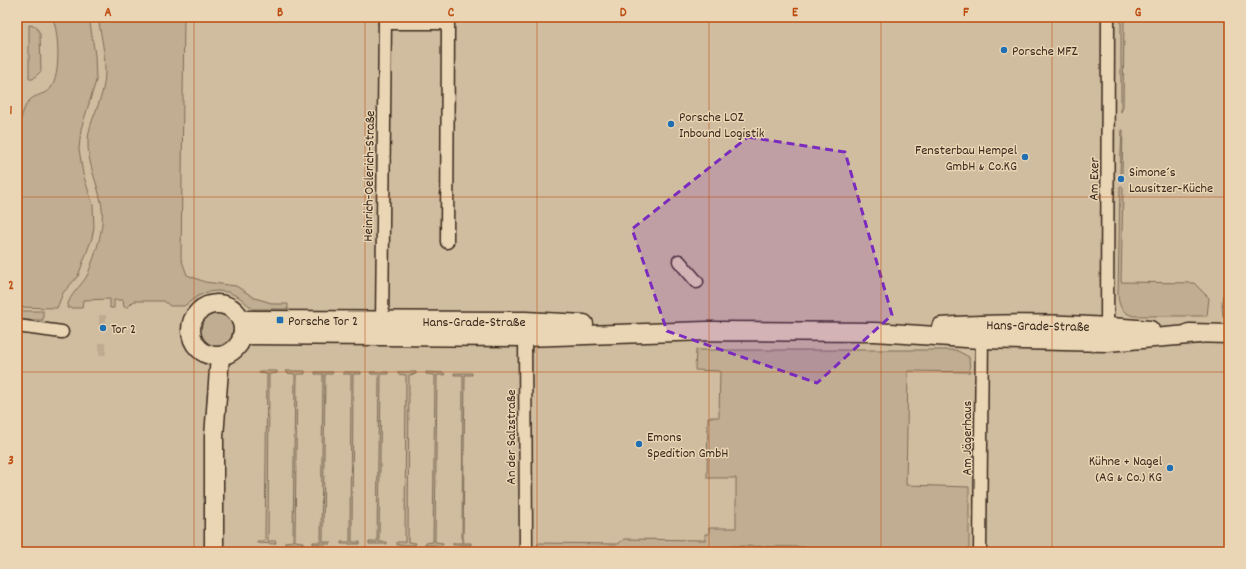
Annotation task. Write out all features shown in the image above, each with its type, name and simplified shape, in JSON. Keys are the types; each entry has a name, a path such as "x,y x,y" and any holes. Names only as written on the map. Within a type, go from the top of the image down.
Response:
{"street":[{"name":"Am Exer","path":"1107,334 1108,17"},
{"path":"385,20 448,20 447,242"},
{"name":"Heinrich-Oelerich-Straße","path":"382,328 385,20"},
{"path":"679,261 697,282"},
{"path":"214,304 222,304 230,307 242,328 234,349 213,355 196,347 191,334 193,318 198,311 214,304"},
{"path":"17,326 62,332"},
{"name":"Hans-Grade-Straße","path":"242,328 875,332 982,331 1107,334 1229,334"},
{"name":"An der Salzstraße","path":"525,329 526,552"},
{"name":"Am Jägerhaus","path":"980,552 982,331"},
{"path":"213,355 214,552"}],"highlighted area":[{"path":"748,137 845,152 892,315 817,383 667,331 632,229"}],"shaded area":[{"path":"17,17 1229,17 1229,552 17,552"},
{"path":"52,17 89,17 95,55 96,81 81,129 79,149 83,174 93,205 94,227 92,238 78,276 63,293 57,308 17,307 17,140 21,118 30,99 48,91 54,82 58,63 58,52 56,32"},
{"path":"98,17 184,17 181,258 187,275 205,282 236,286 255,298 275,304 288,304 288,309 253,309 239,297 228,292 217,291 207,292 198,296 184,306 170,306 164,301 134,301 128,307 124,307 123,300 114,300 114,308 110,308 110,299 83,300 82,308 67,308 70,298 88,274 99,239 102,221 101,202 88,148 90,128 102,93 105,74 104,55"},
{"path":"1121,17 1124,17 1123,107 1121,112"},
{"path":"29,25 36,26 40,34 41,71 33,79 29,79"},
{"path":"1122,130 1122,173 1120,173"},
{"path":"1120,187 1123,187 1121,282 1194,283 1209,298 1207,316 1133,316 1126,313 1122,308 1119,303 1118,295"},
{"path":"1229,286 1229,316 1223,316 1223,296"},
{"path":"216,294 233,298 251,313 244,311 236,304 224,299 207,301 186,310 200,299"},
{"path":"217,309 225,311 231,315 235,321 237,329 235,337 231,343 225,347 217,349 209,347 203,343 199,337 197,329 199,321 203,315 209,311"},
{"path":"17,311 43,311 43,320 17,320"},
{"path":"696,350 956,350 969,357 970,372 908,371 906,485 969,487 969,552 805,552 805,547 728,546 728,552 579,552 579,550 534,552 534,548 539,543 618,544 624,539 705,540 705,534 709,534 709,528 736,528 736,478 707,478 708,417 719,417 720,371 695,370"},
{"path":"259,371 277,371 277,373 269,374 268,541 276,541 275,544 257,543 257,541 265,541 267,374 259,373"},
{"path":"286,371 305,371 305,374 297,374 295,541 303,542 303,544 285,544 285,542 293,541 295,374 287,373"},
{"path":"315,372 333,372 332,374 325,374 323,542 331,542 331,544 313,544 313,542 321,542 323,374 315,374"},
{"path":"343,372 361,372 361,374 353,374 352,542 360,542 360,544 341,544 341,542 350,542 351,374 343,374"},
{"path":"370,372 388,372 389,374 381,374 379,542 387,542 387,544 369,544 369,542 377,542 379,374 371,374"},
{"path":"398,372 416,372 416,374 409,375 408,542 416,543 415,545 397,545 397,542 405,542 406,375 398,374"},
{"path":"426,372 444,373 445,375 437,375 435,542 443,543 443,545 425,545 425,543 433,542 435,375 426,374"},
{"path":"454,373 472,373 472,375 465,375 463,543 471,543 471,545 453,545 453,543 462,543 463,375 454,375"}],"tunnel":[{"path":"99,321 106,321"},
{"path":"99,349 106,349"}],"place":[{"name":"Porsche MFZ","path":"1004,50"},
{"name":"Porsche LOZ Inbound Logistik","path":"671,124"},
{"name":"Fensterbau Hempel GmbH & Co.KG","path":"1025,157"},
{"name":"Simone´s Lausitzer-Küche","path":"1121,179"},
{"name":"Porsche Tor 2","path":"280,320"},
{"name":"Tor 2","path":"103,328"},
{"name":"Emons Spedition GmbH","path":"639,444"},
{"name":"Kühne + Nagel (AG & Co.) KG","path":"1170,468"}]}
